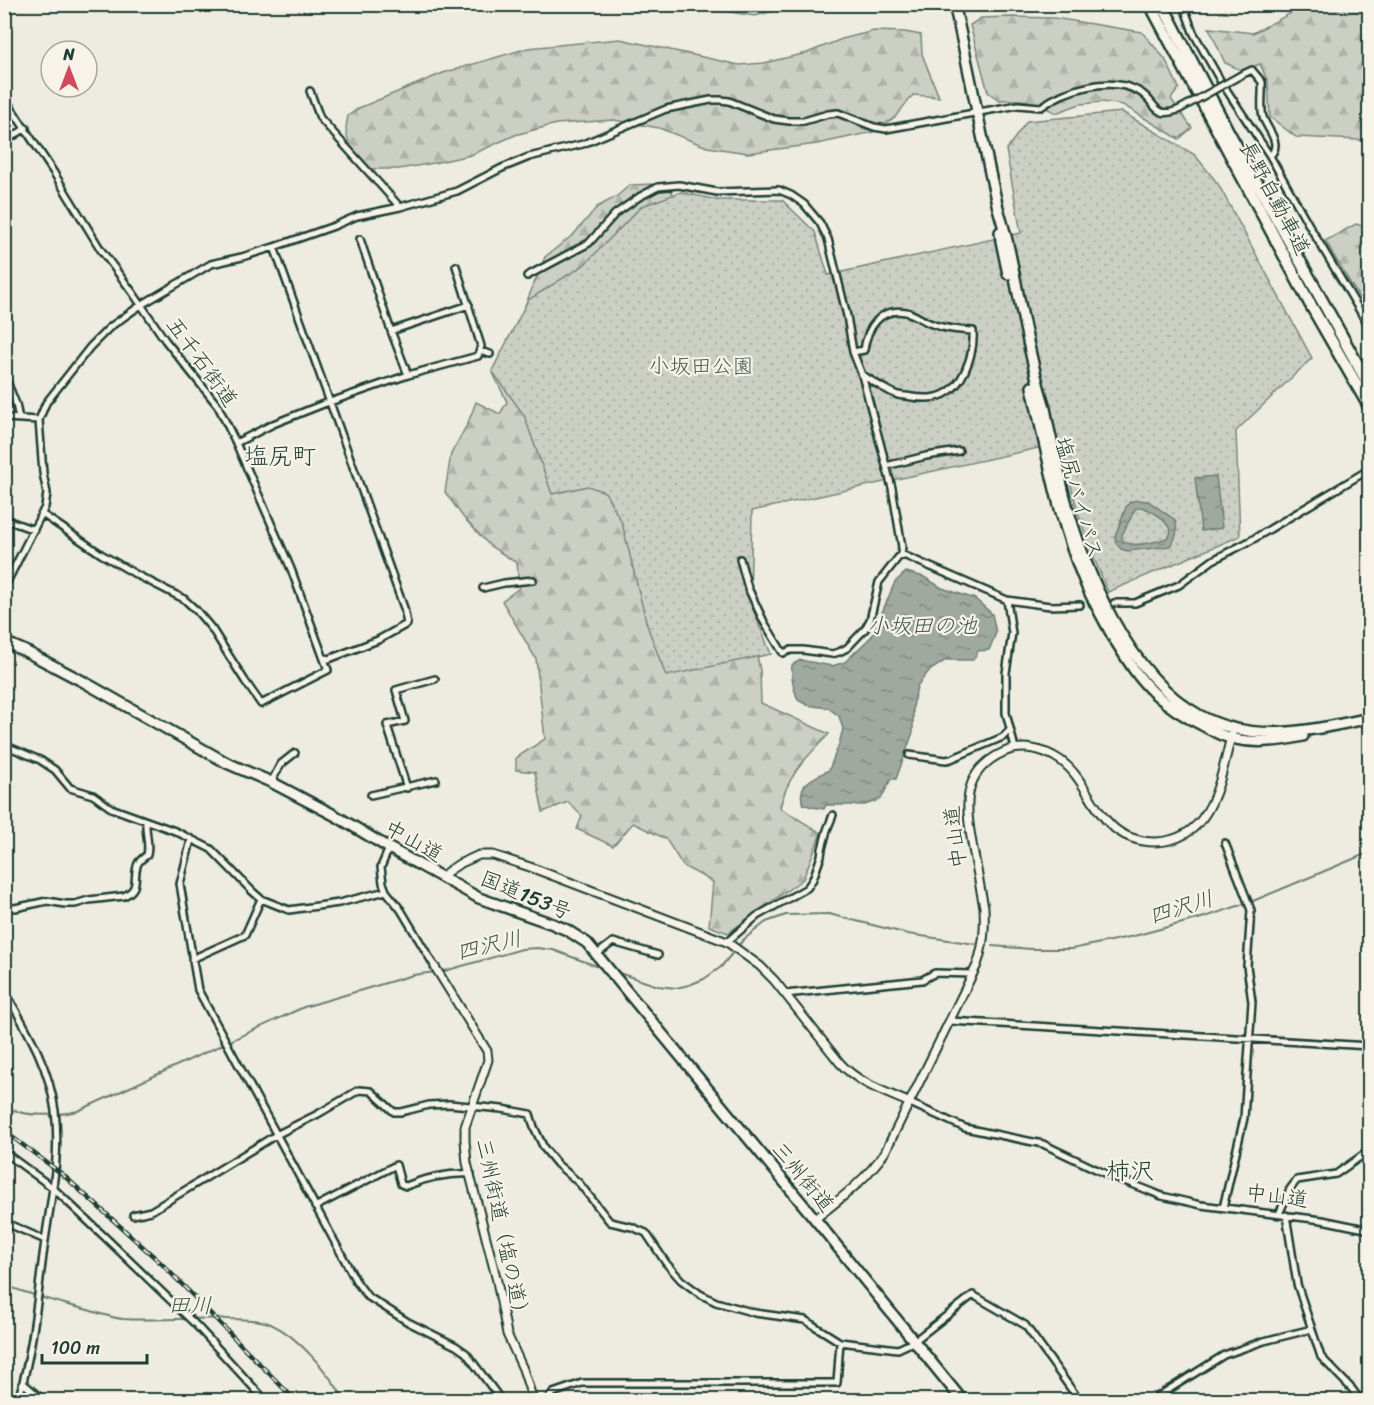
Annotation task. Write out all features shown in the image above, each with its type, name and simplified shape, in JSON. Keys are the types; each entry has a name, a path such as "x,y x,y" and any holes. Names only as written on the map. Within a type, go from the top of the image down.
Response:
{"highway":[{"name":"塩尻バイパス","path":"954,4 1040,395 1078,540 1113,619 1136,657 1158,683 1179,702 1205,718 1233,728"},
{"name":"長野自動車道","path":"1150,4 1309,302 1370,408"},
{"name":"長野自動車道","path":"1162,4 1229,133 1370,387"},
{"name":"塩尻バイパス","path":"998,207 1000,241 1059,507 1086,585 1131,666 1151,690 1192,720 1230,738"},
{"name":"中山道","path":"4,642 84,682 227,763 271,782 336,816 443,878"},
{"path":"1233,728 1286,733 1370,719"},
{"path":"1230,738 1272,741 1370,719"},
{"name":"国道153号","path":"443,878 478,898 567,930 587,943 615,976"},
{"name":"三州街道","path":"615,976 962,1401"}],"street":[{"path":"1183,4 1193,32 1220,80 1270,156 1370,328"},
{"path":"4,588 42,514 47,499 39,420 46,403 90,347 110,327 141,304 212,264 274,247 357,216 458,191 502,168 530,157 583,144 666,109 711,100 729,101 774,119 804,121 838,113 874,127 886,129 1018,105 1041,106 1070,91 1106,85 1136,89 1158,111 1170,113 1252,70 1262,82 1263,117 1275,142 1276,149 1270,156"},
{"path":"310,91 320,118 400,207"},
{"name":"五千石街道","path":"4,98 26,128 101,250 165,340 216,403 291,569 328,670 261,704 212,629 184,599 101,554 42,514"},
{"path":"4,142 26,128"},
{"path":"526,276 590,243 615,214 639,197 658,188 679,185 717,192 779,190 792,195 804,204 820,223 828,239 847,316 853,352 862,375 892,488 901,537 901,554 879,582 873,611 865,628 847,648 832,654 803,650 783,653 764,622 748,588 740,559"},
{"path":"360,238 408,375"},
{"path":"274,247 404,608 407,624 378,640 329,659 325,658"},
{"path":"236,443 273,423 326,403 408,375 478,356 481,346 456,266"},
{"path":"391,331 469,305"},
{"path":"853,352 864,350 870,328 880,317 893,311 907,312 946,329 973,331 974,342 969,362 960,382 948,393 935,399 898,395 862,375"},
{"path":"480,351 490,354"},
{"path":"4,374 16,404 19,419"},
{"path":"4,418 39,420"},
{"path":"886,466 959,451"},
{"path":"1114,603 1135,603 1179,585 1213,560 1250,541 1370,469"},
{"path":"4,519 34,530"},
{"path":"901,554 1007,600 1050,606 1080,605"},
{"path":"483,588 533,580"},
{"path":"1007,600 1012,633 1006,673 1006,713 1015,748 1037,749 1049,753 1067,765 1076,775 1099,812 1110,825 1123,834 1146,842 1159,842 1184,835 1201,821 1208,812 1217,790 1233,728"},
{"path":"407,788 387,725 405,721 396,690 435,679"},
{"path":"909,755 951,759 1003,737 1010,730"},
{"path":"4,745 40,760 55,770 70,788 93,795 111,808 175,831 210,849 261,899 289,910 339,903 386,891 381,867 389,848"},
{"name":"中山道","path":"910,1103 973,974 983,948 984,907 967,806 970,785 981,767 989,760 1015,748"},
{"path":"271,782 281,764 295,753"},
{"path":"371,795 436,780"},
{"path":"729,944 757,916 807,888 813,879 833,815"},
{"path":"4,907 15,908 47,901 75,904 89,900 124,897 129,894 135,883 136,866 147,855 146,821"},
{"path":"191,840 180,884 198,990 315,1207 356,1281 368,1296 408,1322 466,1353 501,1401"},
{"path":"1223,1208 1244,1118 1252,1002 1247,966 1251,906 1225,843"},
{"name":"中山道","path":"443,878 447,872 459,864 479,855 493,855 530,867 729,944 760,966 850,1073 870,1086 965,1128 1043,1144 1104,1173 1162,1196 1201,1205 1286,1215 1353,1225 1370,1230"},
{"name":"三州街道（塩の道）","path":"386,891 401,910 487,1051 488,1060 465,1127 467,1163 497,1281 507,1334 523,1369 533,1401"},
{"path":"192,959 245,935 261,899"},
{"path":"600,957 613,942 658,955"},
{"path":"785,994 922,980 935,973 973,974"},
{"path":"4,990 40,1054 56,1121 57,1154 53,1188 32,1339 18,1401"},
{"path":"950,1021 1370,1046"},
{"path":"133,1215 151,1210 276,1135 359,1090 371,1091 394,1112 429,1105 449,1104 530,1114 544,1148 557,1164 579,1183 610,1222 646,1233 666,1263 681,1280 700,1294 716,1302 755,1313 805,1320 840,1342 898,1348 913,1342 973,1295 1025,1325 1079,1401"},
{"path":"815,1219 855,1187 880,1160 910,1103"},
{"path":"1279,1214 1290,1189 1297,1180 1336,1174 1370,1150"},
{"path":"4,1152 53,1188 183,1313 265,1401"},
{"path":"315,1207 396,1165 401,1184 406,1186 456,1174 471,1174"},
{"path":"1286,1215 1297,1284 1321,1357 1352,1389 1360,1401"},
{"path":"4,1222 45,1240"},
{"path":"1152,1401 1224,1355 1264,1341 1308,1330 1311,1327"},
{"path":"548,1401 553,1393 582,1383 837,1383 840,1342"},
{"path":"23,1383 43,1401"}],"green space":[{"path":"795,4 755,16 687,5"},
{"path":"1308,4 1369,5 1369,142 1296,137 1270,117 1268,82 1260,64 1243,71 1225,63 1209,28 1253,33"},
{"path":"981,18 1054,18 1142,32 1165,59 1179,88 1171,99 1192,128 1179,139 1123,105 1102,102 1080,104 1056,113 1029,101 999,100 988,92 970,25"},
{"path":"874,31 921,35 922,54 939,97 913,95 895,117 873,132 817,144 748,153 707,147 659,128 614,120 556,124 515,135 471,155 399,169 367,169 360,161 347,136 348,116 359,108 443,73 528,48 620,39 739,65 764,63 807,53 842,39"},
{"name":"小坂田公園","path":"1122,112 1195,155 1218,184 1312,358 1236,431 1240,536 1108,592 1077,510 1061,443 752,511 750,602 771,654 666,676 647,625 622,523 605,492 588,486 552,494 524,415 492,371 528,300 584,265 642,206 681,192 717,200 782,200 815,232 828,275 1021,233 1006,150 1027,121"},
{"path":"655,184 671,191 681,202 750,622 760,670 761,703 829,734 793,776 780,808 821,833 803,879 728,933 709,926 713,882 683,866 666,839 633,823 613,846 577,829 582,816 568,802 543,812 535,772 516,770 516,758 545,739 536,659 502,601 519,588 517,563 490,546 463,517 445,492 451,454 468,423 476,402 500,414 507,402 492,371 517,325 545,257 574,234 597,207 616,197 630,185"},
{"path":"1356,224 1369,228 1369,314 1325,241"}],"water":[{"path":"1216,476 1222,528 1201,531 1195,478"},
{"path":"1148,501 1175,520 1176,534 1170,546 1128,551 1121,549 1115,537 1130,502","holes":["1141,507 1155,513 1166,523 1171,531 1169,537 1144,544 1126,543 1122,539 1135,509"]},
{"name":"小坂田の池","path":"906,572 924,577 942,588 975,599 992,614 996,633 989,650 978,651 973,660 946,660 929,671 917,686 913,707 913,732 896,779 891,779 881,799 865,805 826,805 824,809 803,804 801,797 804,786 829,770 843,729 839,716 828,708 807,705 798,700 793,683 792,665 800,660 832,666 845,662 872,636 895,582"}],"waterway":[{"name":"四沢川","path":"992,946 1072,949 1134,936 1205,917 1253,901 1370,852"},
{"name":"四沢川","path":"616,972 658,986 676,988 689,985 704,979 721,967 743,940 766,922 786,915 829,914 908,934 975,944"},
{"name":"四沢川","path":"441,972 522,949 537,948 553,950 602,968"},
{"name":"四沢川","path":"4,1107 22,1113 41,1115 78,1111 304,1007 413,975 435,972"},
{"name":"田川","path":"4,1285 46,1299 119,1318 242,1319 265,1322 288,1334 299,1344 321,1366 345,1400"}],"tunnel":[{"path":"1080,605 1114,603"}],"railway":[{"path":"4,1131 62,1174 162,1264 295,1400"}],"district":[{"name":"塩尻町","path":"280,456"},
{"name":"柿沢","path":"1130,1171"}]}
